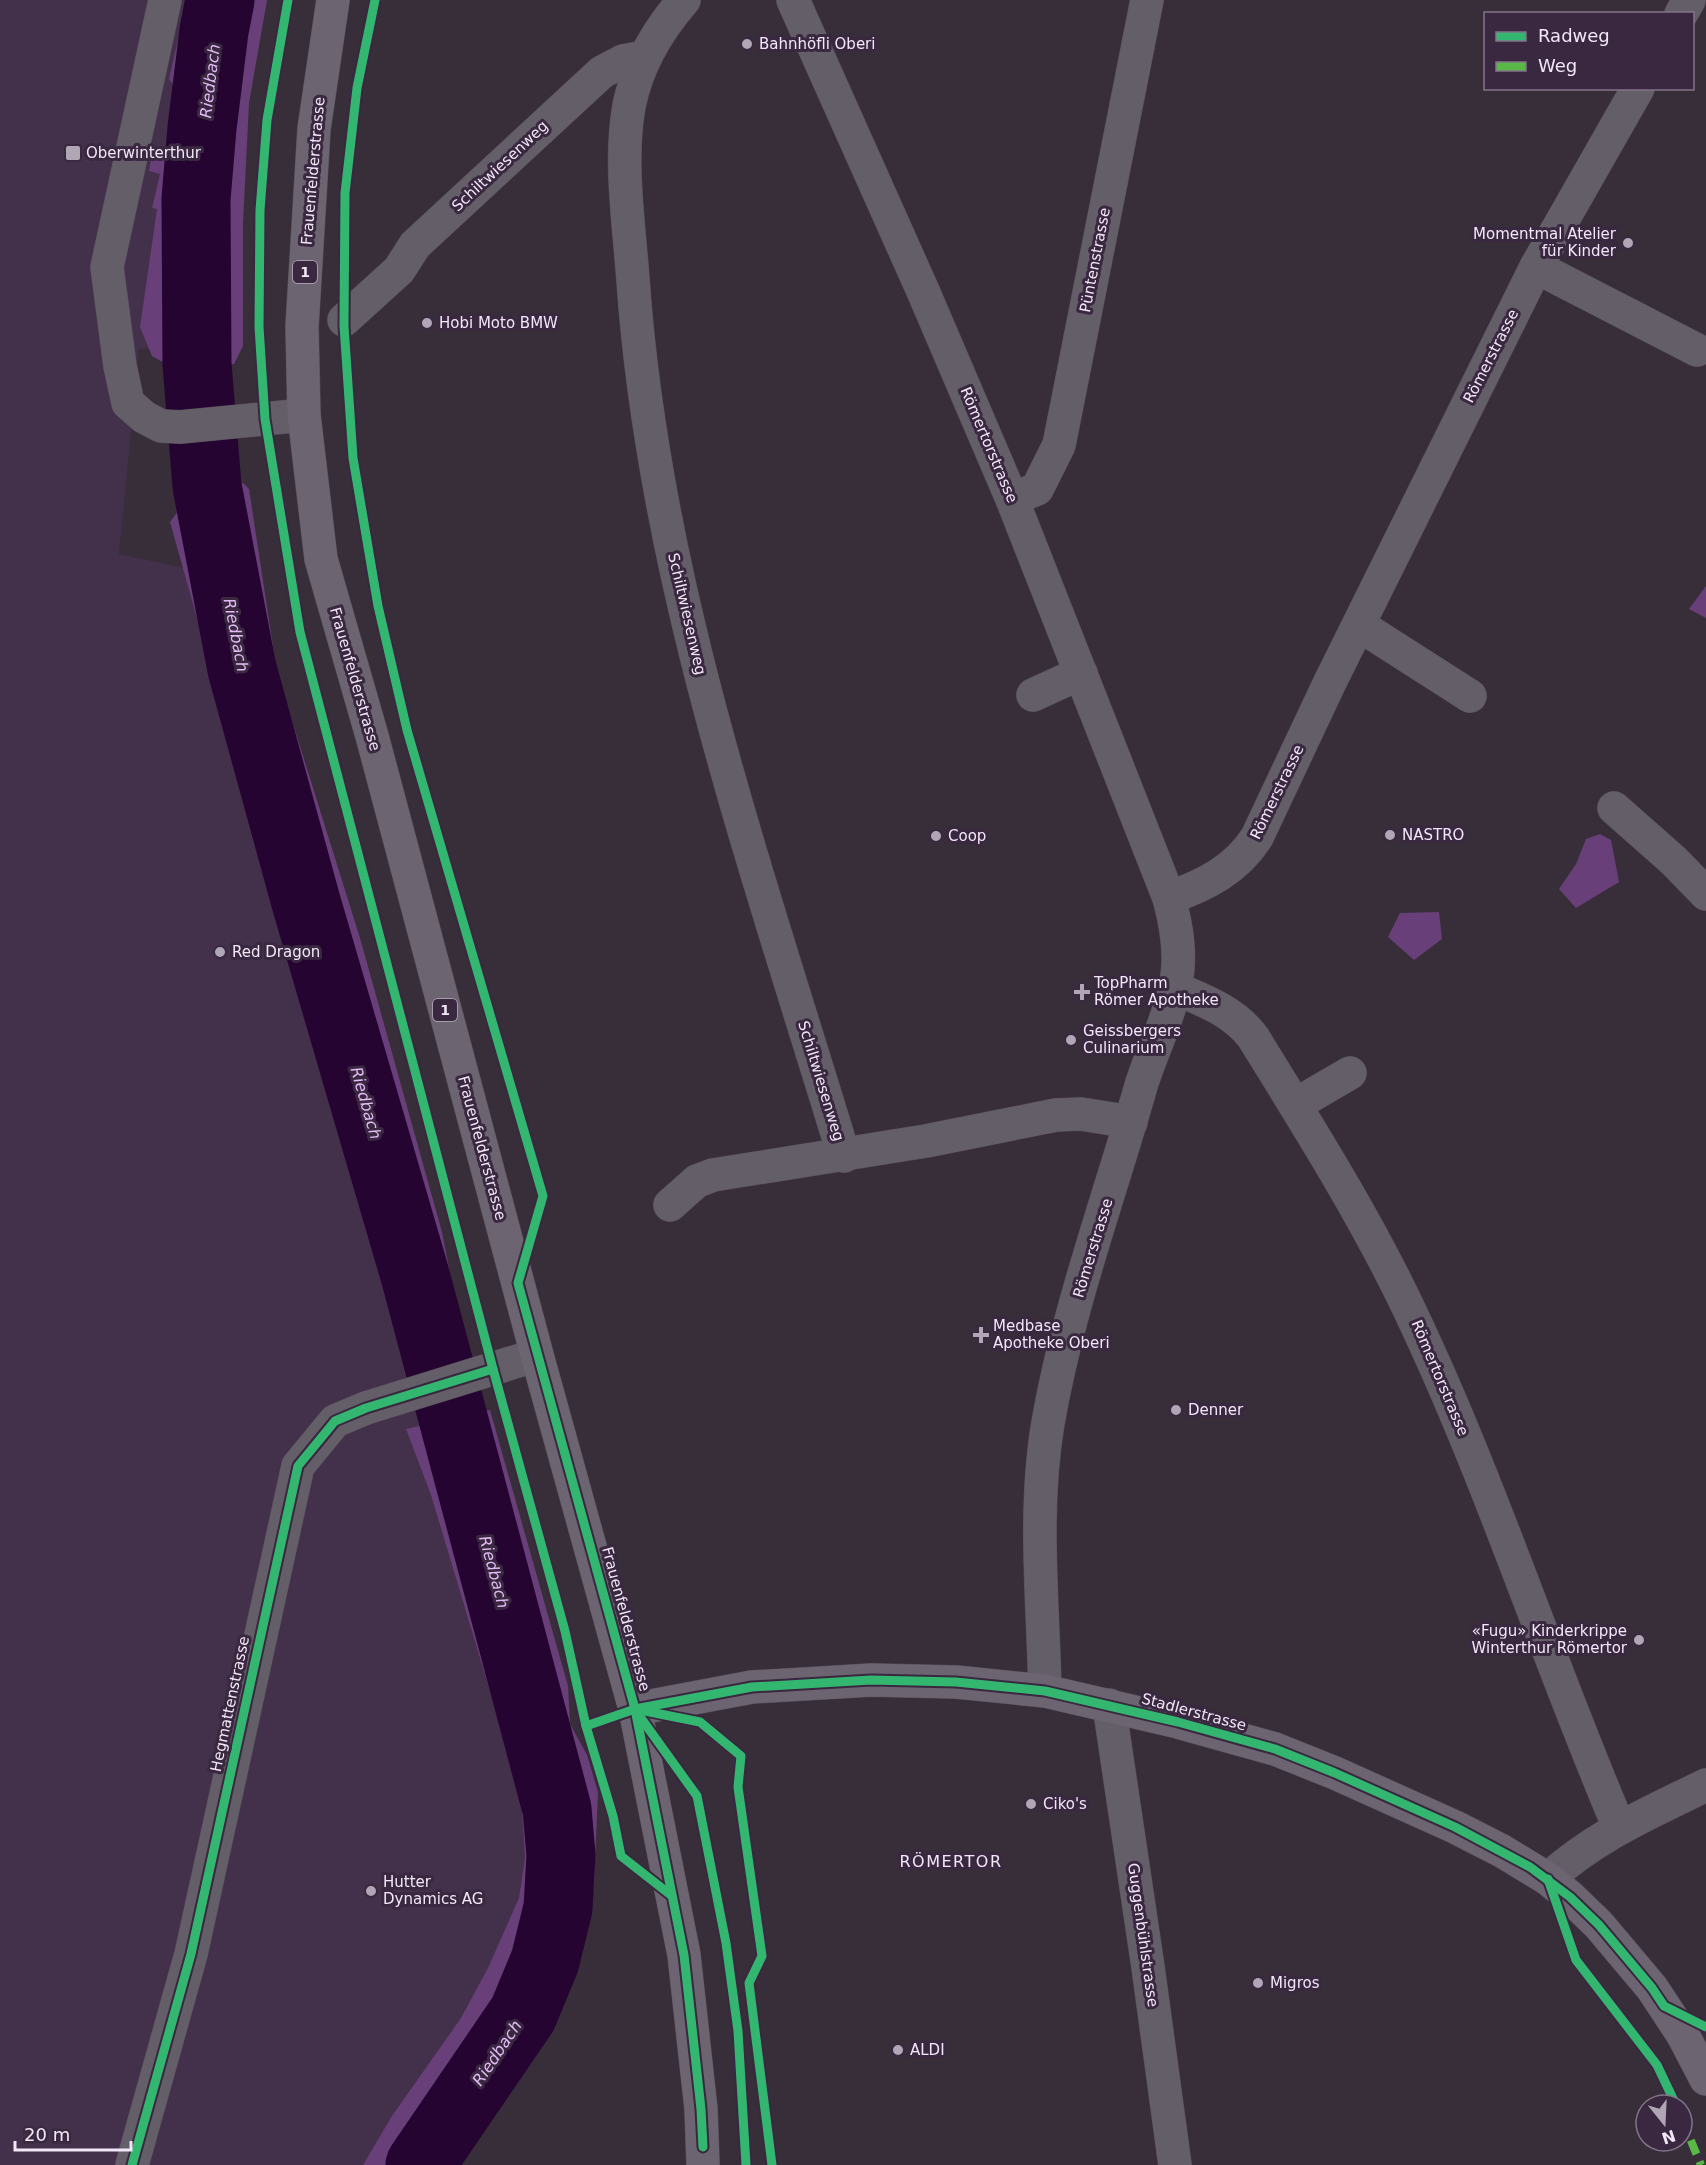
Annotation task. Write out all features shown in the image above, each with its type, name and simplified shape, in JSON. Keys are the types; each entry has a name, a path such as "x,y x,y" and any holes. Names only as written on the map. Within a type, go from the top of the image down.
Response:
{"main road":[{"name":"Frauenfelderstrasse","path":"333,0 314,129 302,327 304,416 321,559 375,747 537,1354 635,1709 684,1955 701,2109 703,2165"},
{"name":"Stadlerstrasse","path":"635,1709 752,1687 871,1680 956,1682 1045,1691 1178,1722 1285,1753 1455,1827 1502,1851 1548,1879 1599,1925 1652,1988 1683,2035 1706,2079"}],"street":[{"path":"165,0 107,267 120,366 128,403 144,417 161,426 180,427 304,416"},
{"name":"Schiltwiesenweg","path":"684,0 644,57 629,105 626,129 626,179 642,382 661,495 712,718 844,1155"},
{"name":"Römertorstrasse","path":"793,0 923,291 1012,499 1170,898"},
{"name":"Püntenstrasse","path":"1012,499 1037,489 1059,445 1147,0"},
{"name":"Schiltwiesenweg","path":"344,320 399,270 415,245 602,72 623,61 644,57"},
{"name":"Römerstrasse","path":"1045,1691 1041,1503 1042,1464 1048,1423 1071,1321 1142,1082 1175,988 1179,951 1170,898 1225,872 1250,848 1266,820 1359,625 1536,267 1637,90"},
{"path":"1536,267 1697,350"},
{"path":"1359,625 1470,696"},
{"path":"1033,695 1081,673"},
{"path":"1614,808 1656,844 1706,894"},
{"name":"Römertorstrasse","path":"1175,988 1217,1007 1243,1024 1346,1188 1372,1235 1432,1357 1619,1827"},
{"path":"1295,1105 1350,1073"},
{"name":"Schiltwiesenweg","path":"670,1205 698,1181 713,1175 844,1155 1056,1115 1092,1115 1131,1122"},
{"name":"Hegmattenstrasse","path":"132,2165 191,1954 298,1466 335,1421 366,1408 477,1375 537,1354"},
{"name":"Guggenbühlstrasse","path":"1109,1706 1175,2165"},
{"path":"1548,1879 1577,1853 1619,1827 1706,1785"}],"shaded area":[{"path":"0,0 194,0 171,348 139,349 119,554 184,568 415,1275 557,1809 420,2165 0,2165"},
{"path":"187,0 267,0 249,103 243,223 243,346 234,364 186,369 152,356 140,327 157,209 152,208 160,174 149,171 152,154 167,146 178,91 169,79"},
{"path":"243,483 249,489 277,673 360,938 442,1232 462,1334 417,1348 403,1339 353,1173 170,522 195,487"},
{"path":"1706,586 1706,618 1689,609"},
{"path":"1600,834 1611,840 1619,882 1576,908 1559,889 1576,864 1586,839"},
{"path":"1439,912 1442,939 1414,960 1388,937 1400,913"},
{"path":"490,1410 568,1686 570,1724 587,1755 598,1792 594,1886 582,1952 560,2012 533,2060 459,2165 363,2165 392,2116 461,2018 488,1968 519,1898 525,1858 522,1809 496,1711 431,1495 406,1429"}],"waterway":[{"name":"Riedbach","path":"220,0 202,128 196,199 197,364 207,486 242,669 306,902 415,1275 557,1809 561,1855 558,1908 545,1961 523,2014 420,2165"}],"marked path":[{"path":"1694,2148 1701,2165"}],"cycle path":[{"path":"288,0 267,120 260,210 259,327 265,419 300,632 493,1369 565,1631 586,1726 613,1816 621,1856 672,1896"},
{"path":"375,0 357,88 345,193 344,326 353,458 378,606 407,730 543,1196 518,1283 635,1709 684,1955 703,2147"},
{"path":"132,2165 191,1954 298,1466 335,1421 366,1408 493,1369"},
{"path":"635,1709 752,1687 871,1680 956,1682 1045,1691 1178,1722 1275,1749 1335,1773 1455,1827 1530,1867 1570,1897 1599,1925 1652,1988 1664,2006 1706,2027"},
{"path":"586,1726 635,1709 700,1722 741,1756 738,1787 762,1956 749,1983 772,2165"},
{"path":"638,1714 697,1796 726,1943 738,2031 746,2165"},
{"path":"1548,1879 1576,1960 1657,2065 1670,2093"}],"place":[{"name":"Bahnhöfli Oberi","path":"747,44"},
{"name":"Oberwinterthur","path":"73,153"},
{"name":"Momentmal Atelier für Kinder","path":"1628,243"},
{"name":"Hobi Moto BMW","path":"427,323"},
{"name":"NASTRO","path":"1390,835"},
{"name":"Coop","path":"936,836"},
{"name":"Red Dragon","path":"220,952"},
{"name":"TopPharm Römer Apotheke","path":"1082,992"},
{"name":"Geissbergers Culinarium","path":"1071,1040"},
{"name":"Medbase Apotheke Oberi","path":"981,1335"},
{"name":"Denner","path":"1176,1410"},
{"name":"«Fugu» Kinderkrippe Winterthur Römertor","path":"1639,1640"},
{"name":"Ciko's","path":"1031,1804"},
{"name":"Hutter Dynamics AG","path":"371,1891"},
{"name":"Migros","path":"1258,1983"},
{"name":"ALDI","path":"898,2050"}],"district":[{"name":"RÖMERTOR","path":"951,1861"}]}
